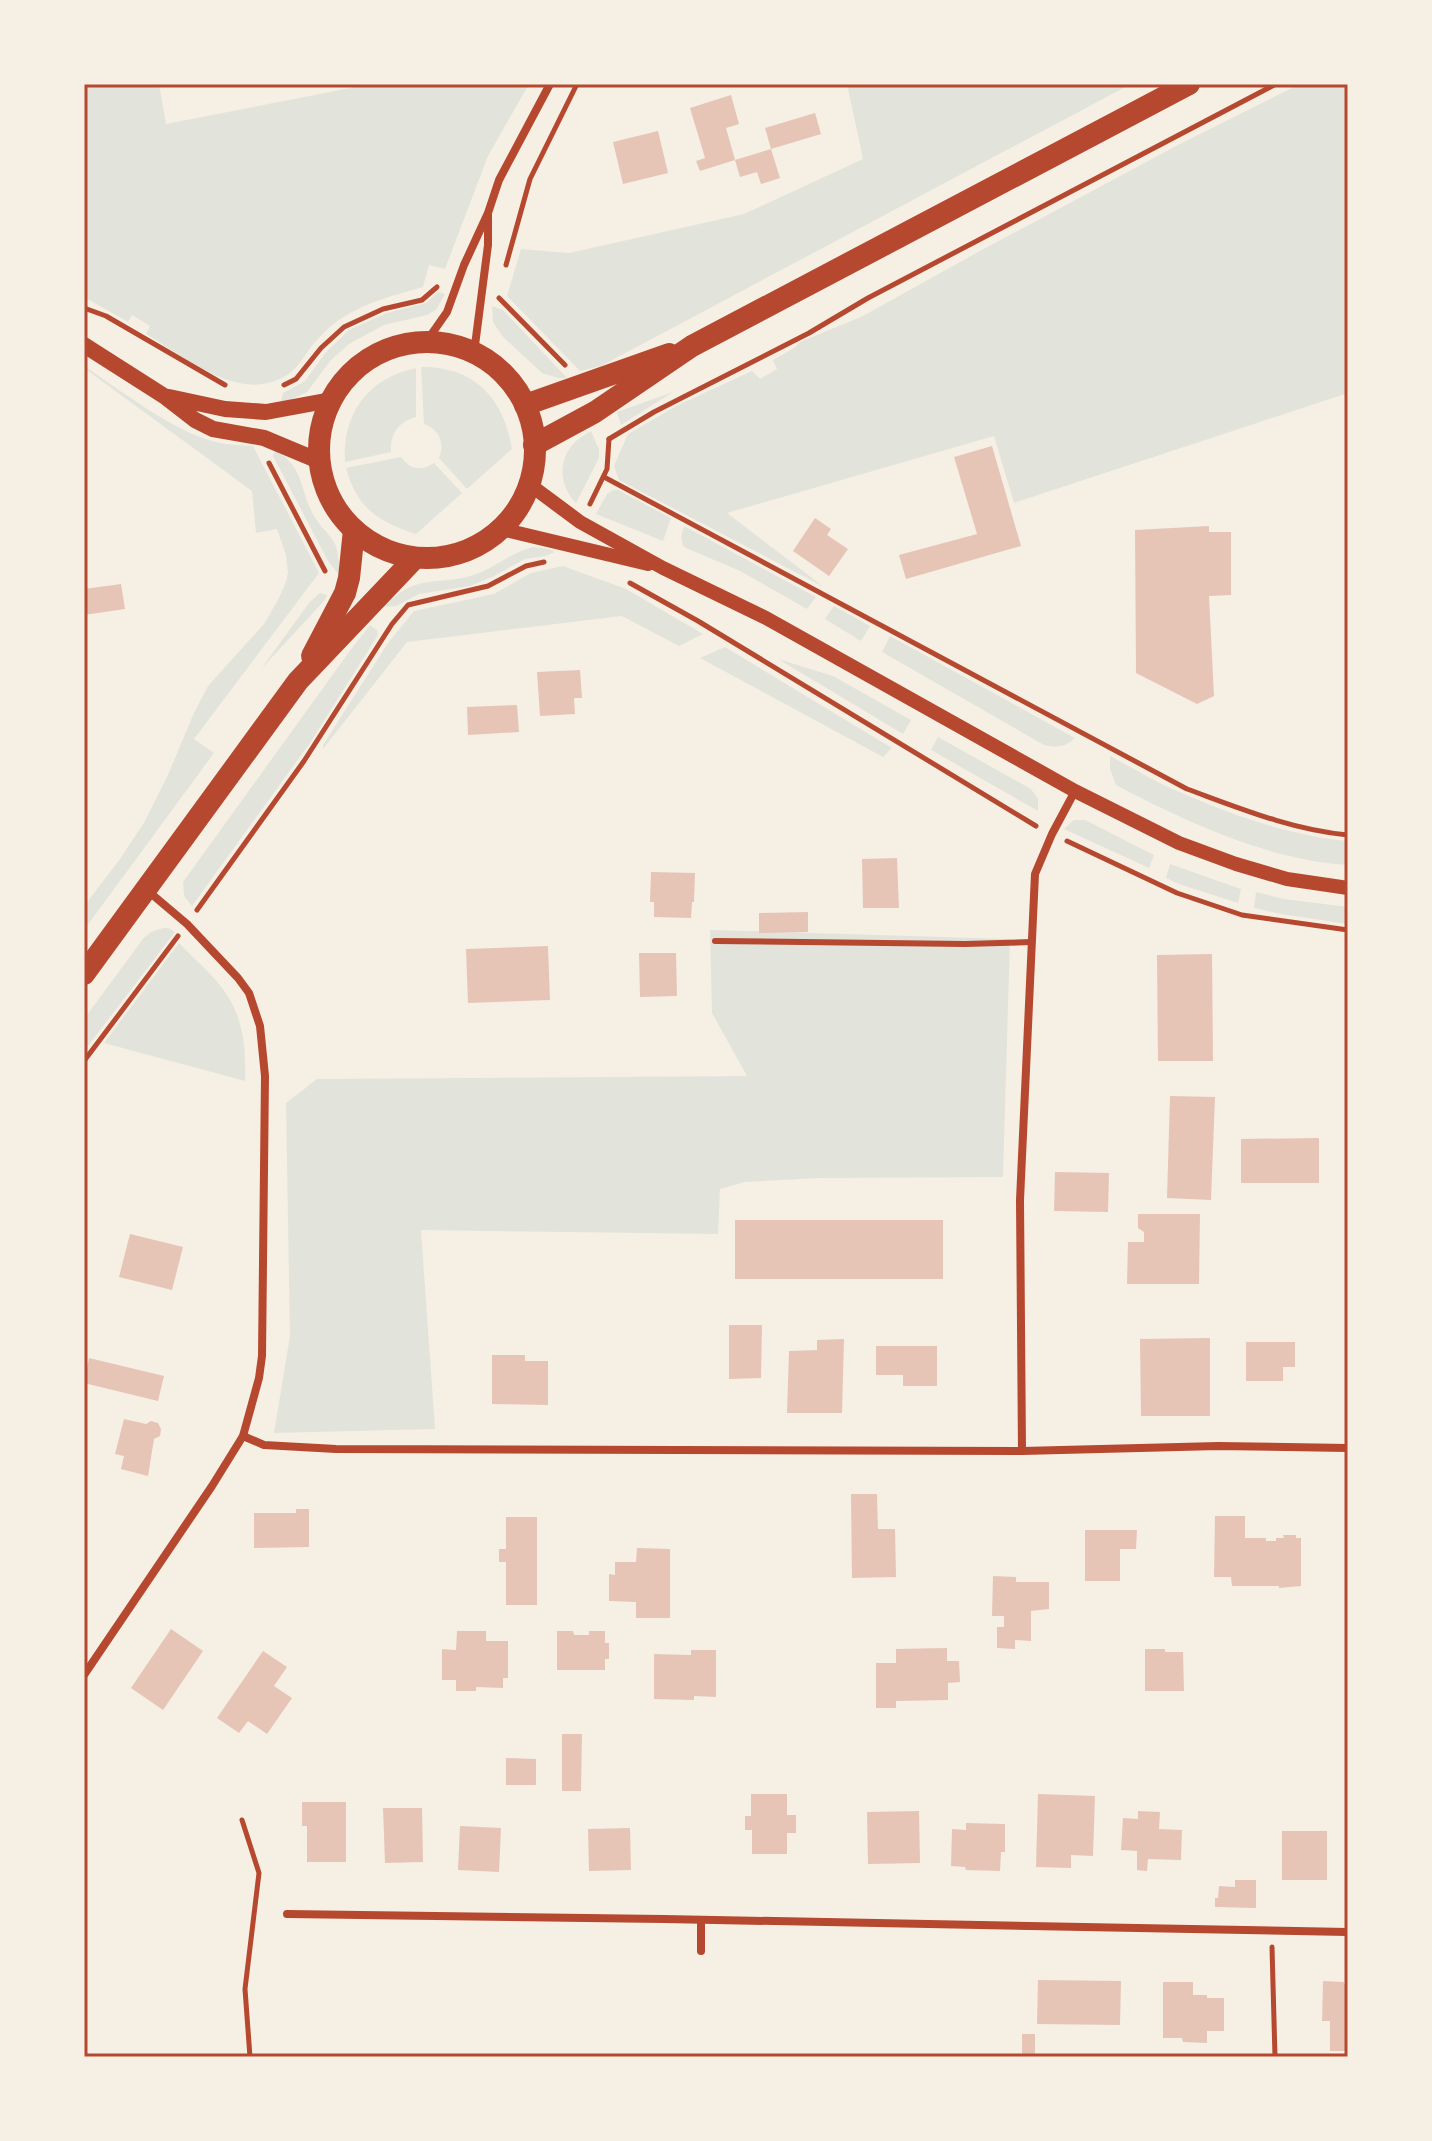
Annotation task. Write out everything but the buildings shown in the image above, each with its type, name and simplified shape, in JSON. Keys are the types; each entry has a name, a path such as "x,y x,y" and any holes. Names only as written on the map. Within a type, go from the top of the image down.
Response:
{"highway":[{"path":"534,445 595,412 692,346 1189,84"},
{"path":"426,342 451,345 474,353 504,375 525,405 531,424 534,464 518,508 501,529 478,546 461,553 415,558 378,547 341,516 323,480 319,461 320,429 331,400 349,374 366,360 395,347 426,342"},
{"path":"525,405 692,346"},
{"path":"298,681 345,593 354,530"},
{"path":"84,974 298,681 415,558"}],"main road":[{"path":"84,345 213,429 264,438 319,461"},
{"path":"164,396 225,409 266,412 331,400"}],"street":[{"path":"426,342 447,312 499,180 550,84"},
{"path":"474,353 488,245 488,213"},
{"path":"529,484 580,522 663,568 766,618 1075,791 1179,843 1287,879 1348,888"},
{"path":"501,529 663,568"},
{"path":"1022,1451 1020,1200 1035,874 1075,791"},
{"path":"84,1675 243,1436 259,1378 264,1335 265,1076 262,1034 249,993 238,978 187,924 146,889"},
{"path":"243,1436 264,1445 336,1449 1022,1451 1218,1446 1348,1448"},
{"path":"287,1914 1348,1932"},
{"path":"701,1920 701,1951"}],"lane":[{"path":"715,941 1031,942"}],"path":[{"path":"506,267 530,179 577,84"},
{"path":"587,509 607,469 609,439 633,423 809,333 868,298 1276,84"},
{"path":"282,386 296,379 321,348 344,327 383,309 422,300 443,282"},
{"path":"500,289 499,298 574,374"},
{"path":"84,308 106,316 226,386"},
{"path":"265,455 331,582"},
{"path":"604,477 1187,789 1268,818 1319,832 1348,835"},
{"path":"197,910 304,761 392,624 408,605 488,586 526,566 550,561"},
{"path":"628,582 1052,834 1177,893 1242,915 1348,930"},
{"path":"84,1061 179,935"},
{"path":"242,1820 259,1873 245,1989 250,2057"},
{"path":"1272,1969 1275,2057"}],"shaded area":[{"path":"84,84 159,84 166,124 371,84 529,84 488,156 445,269 429,265 423,287 351,312 321,335 291,372 273,382 254,385 216,376 146,334 150,326 132,315 128,322 84,297"},
{"path":"847,84 1131,84 601,366 580,371 507,296 521,249 569,253 744,214 863,159"},
{"path":"1300,84 1348,84 1348,393 1014,503 994,436 727,513 824,587 619,480 614,466 628,434 678,405 752,371 760,379 777,369 773,360 800,342 863,316 1178,145"},
{"path":"438,292 445,294 436,310 384,325 349,344 331,360 307,392 281,401 283,393 305,381 326,352 349,330 387,313 426,303"},
{"path":"492,306 503,310 567,378 542,373 503,337 493,322"},
{"path":"84,366 145,408 194,435 220,443 253,446 319,573 194,739 214,753 84,930 84,906 145,821 208,686 264,624 278,600 288,572 277,529 256,533 252,491"},
{"path":"421,367 457,372 471,379 484,389 502,415 512,449 467,489 439,458 440,438 424,424"},
{"path":"416,368 416,417 396,430 391,452 345,462 348,428 361,401 384,380"},
{"path":"673,392 621,425 617,412"},
{"path":"591,431 599,458 576,503 564,482 563,466 574,443"},
{"path":"275,451 292,464 311,510 335,544 340,576 328,561 273,456"},
{"path":"401,457 416,468 434,463 462,493 416,534 371,512 356,494 346,468"},
{"path":"613,490 671,518 663,541 596,514 607,494"},
{"path":"684,526 816,597 807,609 740,571 686,548 681,537"},
{"path":"533,547 555,552 525,559 470,586 419,594 396,606 383,607 408,588 468,577"},
{"path":"563,566 626,589 703,634 679,646 622,616 407,642 323,749 388,643 414,611 494,594 531,573"},
{"path":"320,593 327,595 324,601 261,669 309,603"},
{"path":"834,606 870,626 861,641 825,619"},
{"path":"370,625 378,635 310,743 192,906 184,896 183,882"},
{"path":"890,636 1075,738 1061,746 1044,745 882,652"},
{"path":"725,647 892,748 883,757 700,658"},
{"path":"778,659 833,676 911,720 903,734"},
{"path":"938,737 1031,789 1038,799 1038,811 931,750"},
{"path":"1110,756 1173,789 1243,817 1306,835 1348,841 1348,865 1288,856 1199,825 1116,785 1110,769"},
{"path":"1074,820 1085,820 1154,855 1149,868 1064,829"},
{"path":"1170,864 1241,889 1238,903 1166,878"},
{"path":"1256,892 1284,899 1348,907 1348,924 1254,908"},
{"path":"163,928 175,932 84,1051 84,1019 143,939"},
{"path":"710,930 1010,939 1003,1177 819,1178 745,1182 720,1189 718,1234 421,1230 435,1429 274,1433 290,1336 286,1103 317,1079 747,1076 712,1013"},
{"path":"179,943 217,981 233,1005 243,1036 245,1081 104,1043"}]}
